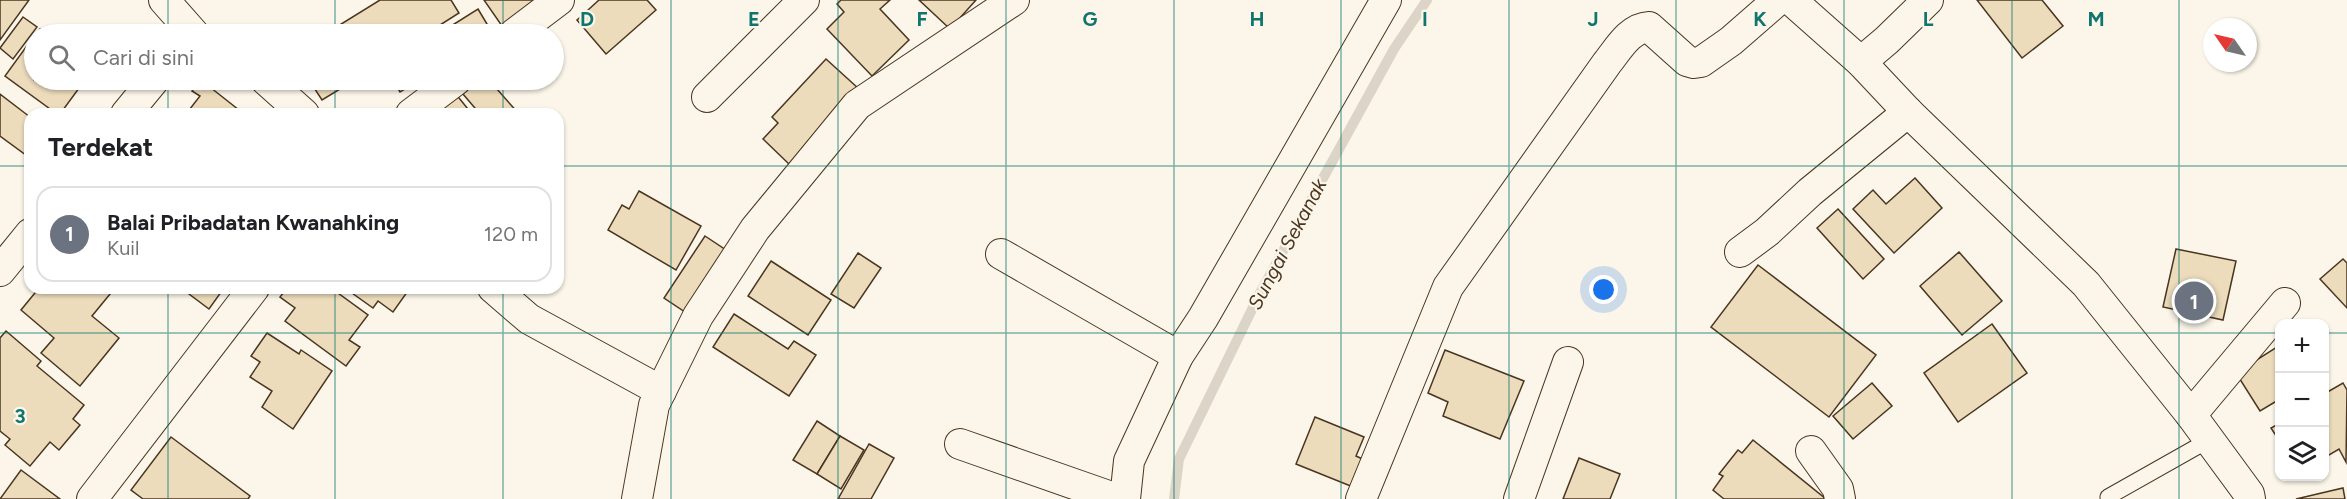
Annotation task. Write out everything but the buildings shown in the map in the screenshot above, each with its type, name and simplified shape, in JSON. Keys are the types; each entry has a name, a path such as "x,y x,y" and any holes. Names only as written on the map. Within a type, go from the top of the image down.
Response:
{"street":[{"path":"164,0 184,24"},
{"path":"527,24 559,0"},
{"path":"707,97 804,0"},
{"path":"637,499 654,405 698,316 755,229 857,105 1014,0"},
{"path":"1125,499 1129,461 1178,356 1203,318 1386,0"},
{"path":"1361,499 1448,287 1607,63 1629,36 1640,28 1649,27 1687,61 1701,62 1731,41 1778,0"},
{"path":"1791,0 1861,62 1908,112 2086,284 2191,415 2249,494 2250,499"},
{"path":"1861,62 1928,0"},
{"path":"131,108 146,90"},
{"path":"277,90 297,108"},
{"path":"419,108 443,90"},
{"path":"1740,252 1767,232 1810,192 1908,112"},
{"path":"0,271 24,241"},
{"path":"1001,254 1178,356"},
{"path":"92,499 249,294"},
{"path":"500,294 529,318 661,391"},
{"path":"2191,415 2285,303"},
{"path":"1519,499 1568,362"},
{"path":"960,444 1117,499"},
{"path":"1811,451 1838,489 1840,499"}],"lane":[{"path":"2108,497 2209,440"}],"waterway":[{"name":"Sungai Sekanak","path":"1174,499 1179,459 1260,293 1394,49 1427,0"}],"place":[{"name":"Balai Pribadatan Kwanahking","path":"2194,301"}]}
